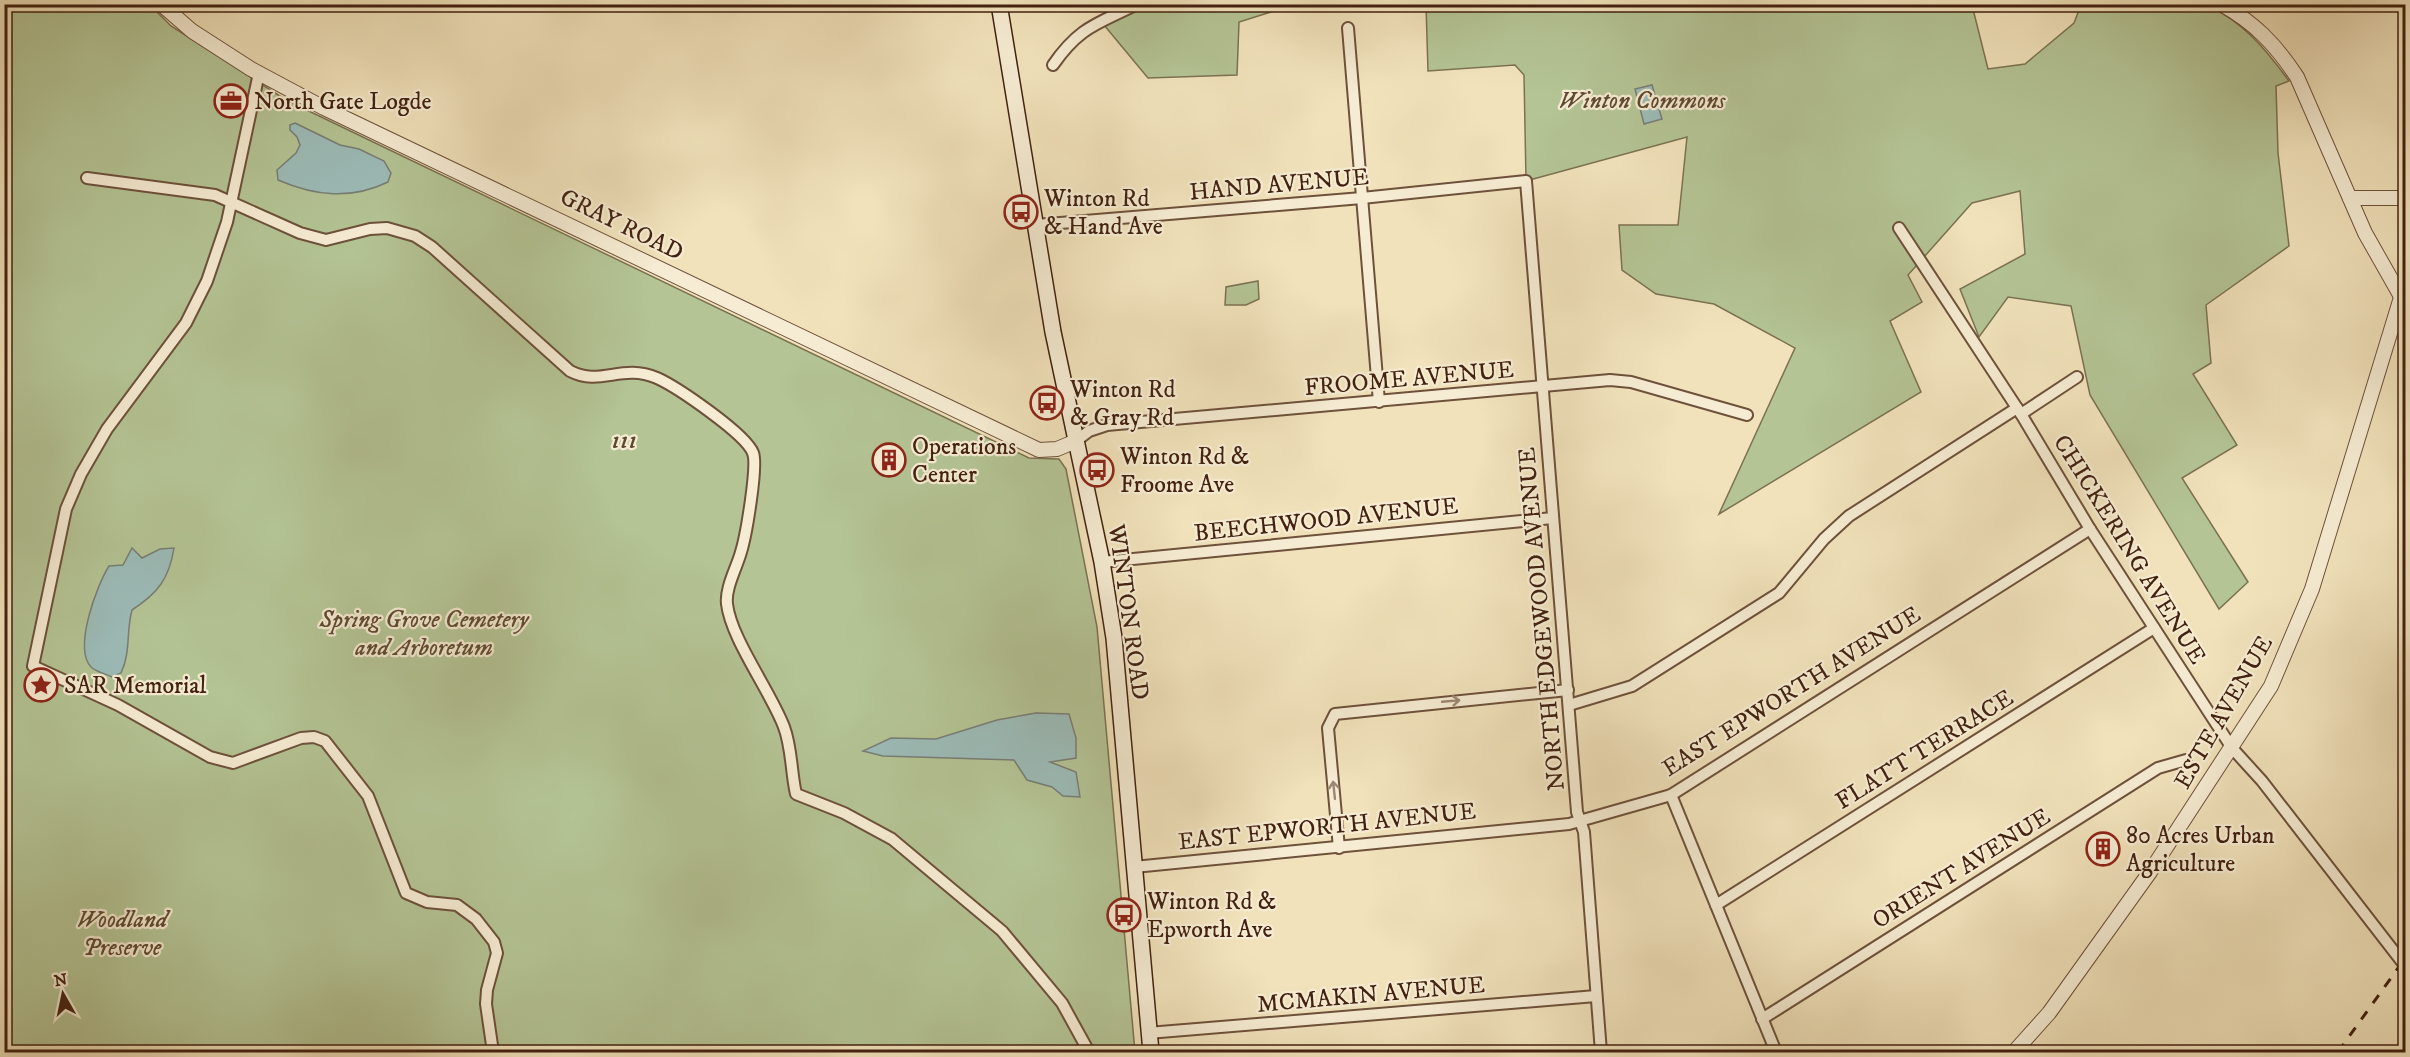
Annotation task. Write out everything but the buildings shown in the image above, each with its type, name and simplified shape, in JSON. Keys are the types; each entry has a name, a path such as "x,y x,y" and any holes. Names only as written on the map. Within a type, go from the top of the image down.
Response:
{"main road":[{"name":"WINTON ROAD","path":"999,4 1053,332 1102,562 1114,638 1151,1053"}],"street":[{"name":"GRAY ROAD","path":"161,4 192,30 259,74 324,108 1040,450 1057,449 1076,441"},
{"path":"1053,65 1063,50 1091,25 1137,4"},
{"path":"2221,4 2256,26 2284,58 2308,98 2365,233 2403,300"},
{"path":"1348,28 1379,402"},
{"path":"259,74 227,222 207,280 186,323 107,429 66,508 33,666 118,705 210,757 232,764 301,738 314,737 325,741 335,750 368,796 381,823 406,893 427,902 457,905 476,919 494,942 497,953 487,990 486,1004 493,1053"},
{"path":"87,178 215,195 231,200 300,232 326,240 370,229 387,228 415,236 432,247 570,371 587,378 633,372 656,378 705,408 748,445 755,462 752,486 742,548 727,603 746,651 785,729 795,794 844,813 892,839 1002,931 1062,1003 1089,1053"},
{"name":"HAND AVENUE","path":"1036,225 1362,198 1526,181"},
{"name":"NORTH EDGEWOOD AVENUE","path":"1526,181 1569,705 1580,822 1584,832 1601,1053"},
{"path":"2350,198 2406,198"},
{"name":"CHICKERING AVENUE","path":"1899,228 2019,411 2090,528 2232,748 2262,781 2406,967"},
{"name":"ESTE AVENUE","path":"2014,1053 2049,1013 2150,872 2271,686 2312,589 2403,300 2406,280"},
{"path":"1569,705 1632,686 1779,592 1824,539 1849,516 2077,377"},
{"name":"FROOME AVENUE","path":"1076,441 1089,431 1107,425 1619,380 1747,415"},
{"name":"BEECHWOOD AVENUE","path":"1102,562 1553,518"},
{"name":"EAST EPWORTH AVENUE","path":"1134,867 1580,822 1671,795 2090,528"},
{"name":"FLATT TERRACE","path":"1716,905 2154,628"},
{"path":"1339,848 1328,728 1335,714 1568,690"},
{"name":"ORIENT AVENUE","path":"1762,1019 2158,768 2186,759"},
{"path":"1671,795 1776,1053"},
{"name":"MCMAKIN AVENUE","path":"1148,1033 1596,996"}],"green space":[{"name":"Spring Grove Cemetery and Arboretum","path":"5,5 150,5 171,26 286,100 1029,458 1059,459 1066,469 1097,627 1135,1052 5,1052"},
{"path":"1148,5 1293,5 1239,22 1237,75 1148,78 1104,25"},
{"name":"Winton Commons","path":"1426,5 1972,5 1988,69 2025,64 2074,23 2081,5 2207,5 2232,19 2262,47 2289,81 2276,86 2278,153 2289,246 2206,305 2211,363 2193,374 2237,445 2182,478 2248,582 2219,609 2090,395 2071,306 2008,297 1979,337 1960,289 2025,254 2020,191 1972,203 1908,275 1922,302 1890,321 1921,392 1719,514 1795,348 1714,304 1656,294 1622,270 1619,225 1678,225 1687,137 1526,181 1524,75 1515,65 1428,71"},
{"path":"1258,281 1259,299 1246,305 1225,305 1226,287"}],"water":[{"path":"1652,85 1662,119 1644,124 1635,89"},
{"path":"295,123 340,145 359,149 384,161 391,173 388,182 360,192 333,194 306,190 278,180 277,170 296,153 300,145 297,137 290,130 290,125"},
{"path":"132,548 142,558 160,549 174,548 169,568 161,584 149,598 132,610 124,665 121,673 112,677 91,667 86,658 86,632 93,601 104,575 109,566 123,565"},
{"path":"1036,713 1069,714 1076,738 1076,758 1050,762 1076,772 1080,797 1063,796 1052,787 1027,780 1014,760 883,756 863,751 891,738 936,739 997,720"}],"railway":[{"path":"2338,1052 2406,957"}],"place":[{"name":"North Gate Logde","path":"231,101"},
{"name":"Winton Rd & Hand Ave","path":"1021,212"},
{"name":"Winton Rd & Gray Rd","path":"1047,403"},
{"name":"Operations Center","path":"889,460"},
{"name":"Winton Rd & Froome Ave","path":"1097,470"},
{"name":"SAR Memorial","path":"41,685"},
{"name":"80 Acres Urban Agriculture","path":"2103,849"},
{"name":"Winton Rd & Epworth Ave","path":"1124,915"}],"park label":[{"name":"111","path":"624,440"},
{"name":"Woodland Preserve","path":"122,933"}]}
